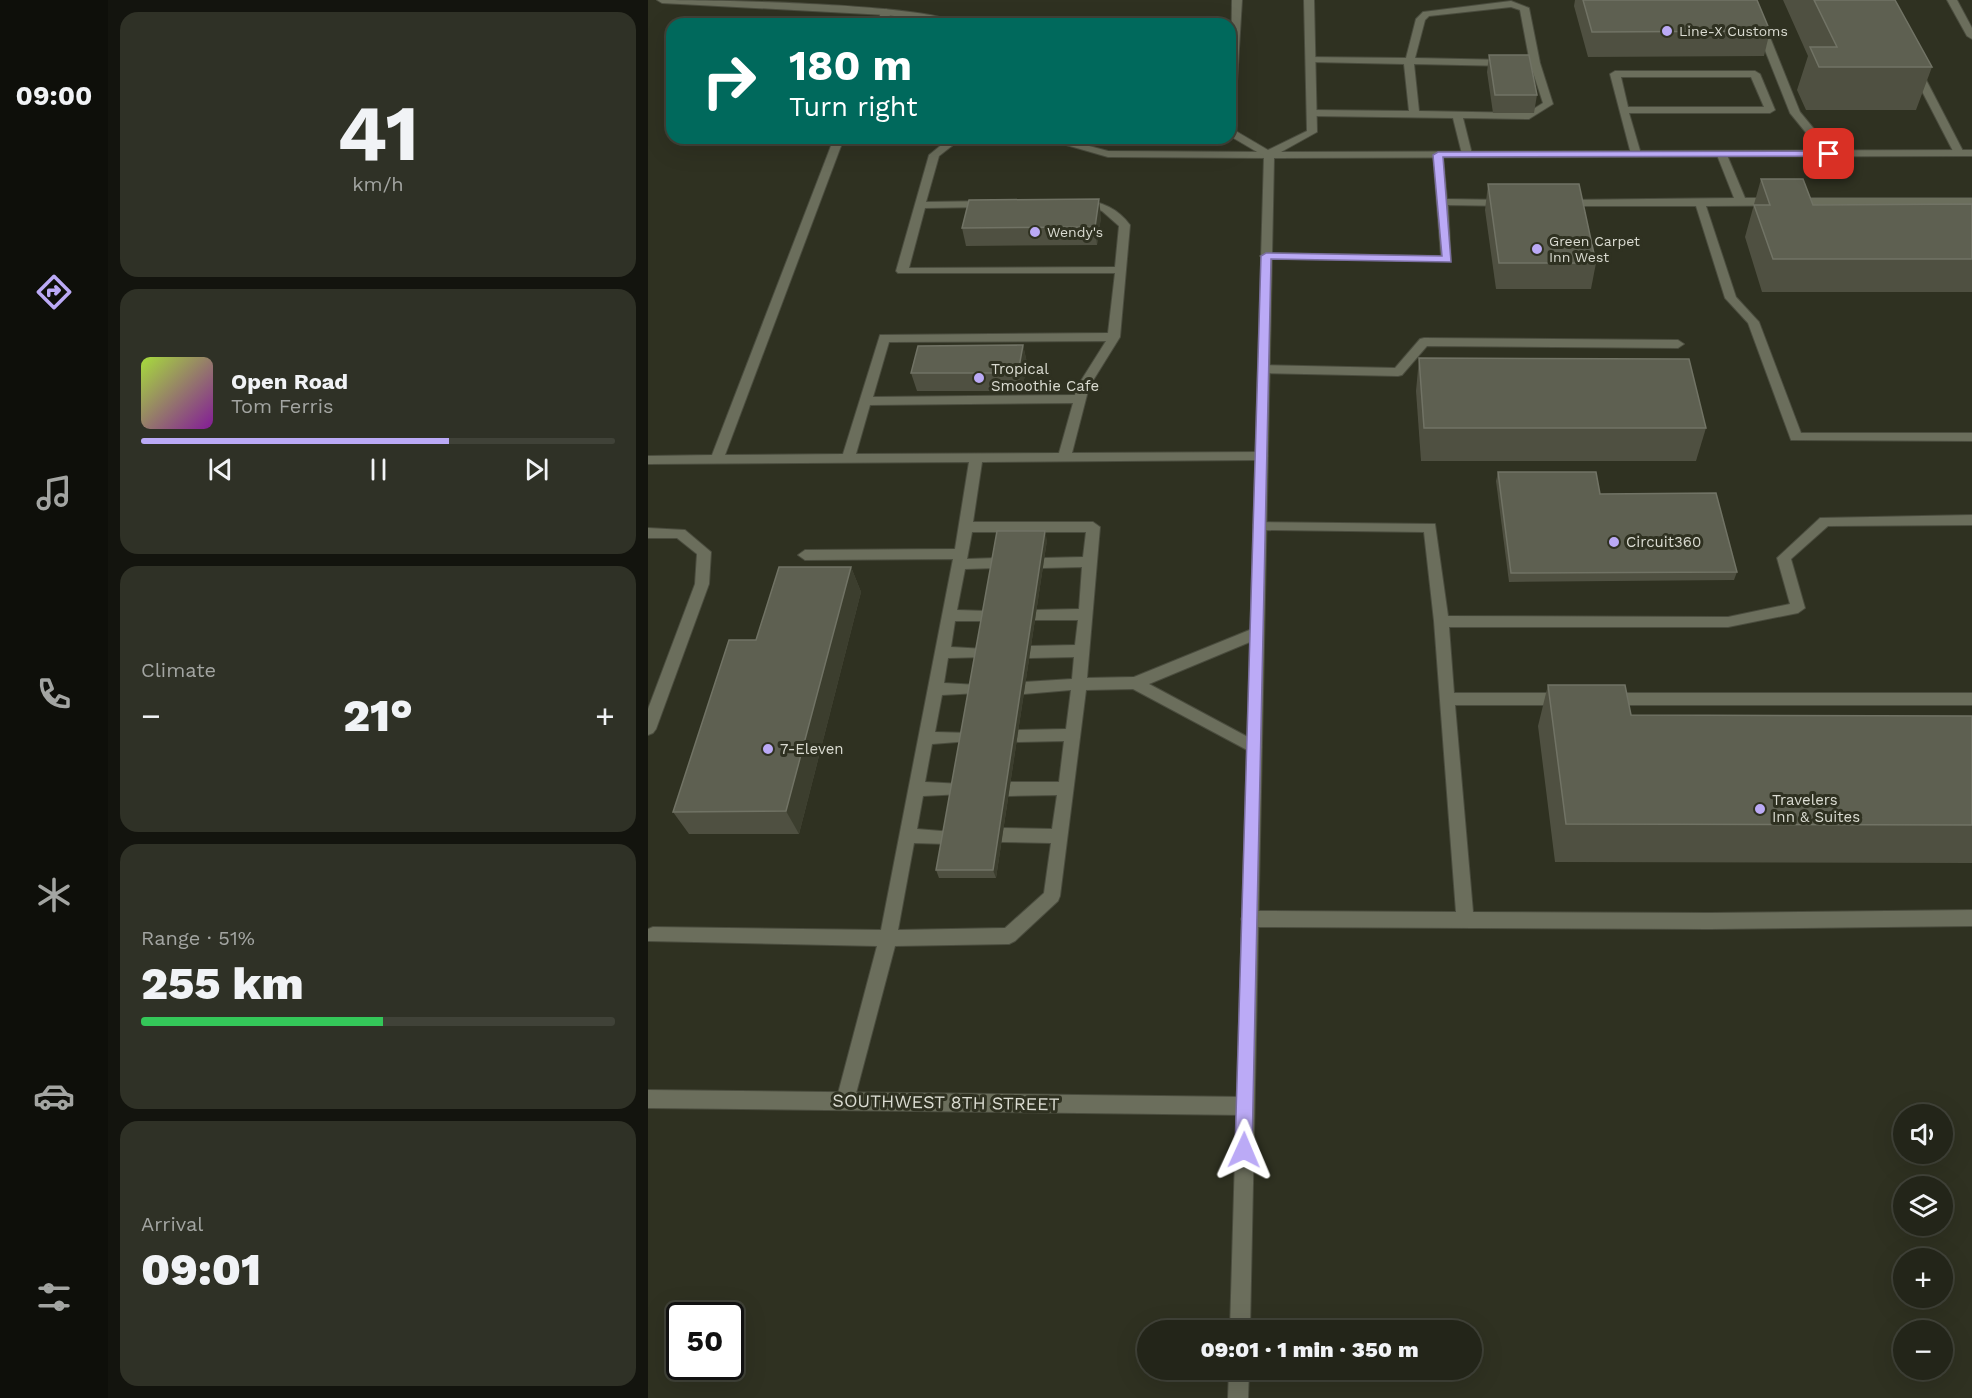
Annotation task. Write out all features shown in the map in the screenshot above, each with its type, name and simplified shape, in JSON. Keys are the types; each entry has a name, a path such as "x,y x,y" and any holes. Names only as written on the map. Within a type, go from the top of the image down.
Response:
{"main road":[{"path":"662,0 886,12 939,18"},
{"path":"1236,19 1237,0"},
{"path":"1269,155 1312,132 1309,0"},
{"path":"1750,0 1795,113 1829,154"},
{"path":"1952,0 1972,36"},
{"path":"1312,113 1529,116 1548,104 1535,63 1524,8 1511,4 1425,14 1421,19 1409,63 1414,114"},
{"path":"884,18 886,12"},
{"path":"1311,59 1372,59 1409,63 1535,63"},
{"path":"1910,59 1959,153"},
{"path":"1623,110 1770,110 1755,74 1615,74 1623,110 1636,154"},
{"path":"1458,116 1467,154"},
{"path":"1236,134 1269,155"},
{"path":"717,460 837,144"},
{"path":"949,144 934,155 902,271 1120,270"},
{"path":"1070,144 1108,154 1972,153"},
{"path":"1240,1320 1269,155"},
{"path":"1266,256 1447,259 1438,155"},
{"path":"1722,155 1741,201"},
{"path":"1548,203 1972,201"},
{"path":"1442,202 1513,203"},
{"path":"1065,456 1083,387 1114,337 1125,225 1113,212 1093,203 1070,203"},
{"path":"1700,203 1731,298 1753,322 1796,437 1972,437"},
{"path":"920,205 1001,204"},
{"path":"848,460 884,338 1114,337"},
{"path":"1264,369 1398,372 1424,342 1678,344"},
{"path":"865,401 1080,399"},
{"path":"648,460 1262,456"},
{"path":"845,1101 888,938 950,615 976,459"},
{"path":"1442,621 1728,622 1798,608 1784,558 1825,521 1972,520"},
{"path":"1260,525 1430,526 1442,621 1465,919"},
{"path":"653,935 888,938 1009,936 1052,896 1079,684 1093,526 966,526"},
{"path":"648,533 680,533 704,552 702,584 648,729"},
{"path":"806,555 960,559 997,563"},
{"path":"1043,563 1090,562"},
{"path":"1035,615 1086,614"},
{"path":"950,615 986,616"},
{"path":"1024,688 1135,683 1257,633"},
{"path":"1030,652 1082,651"},
{"path":"942,652 980,653"},
{"path":"1135,683 1254,747"},
{"path":"936,689 974,689"},
{"path":"1448,699 1972,699"},
{"path":"1018,736 1073,735"},
{"path":"926,738 965,737"},
{"path":"1009,789 1066,788"},
{"path":"916,789 956,789"},
{"path":"1002,835 1060,836"},
{"path":"908,836 947,837"},
{"path":"1249,919 1710,921 1972,918"},
{"name":"SOUTHWEST 8TH STREET","path":"648,1099 1245,1106"},
{"path":"1238,1398 1239,1380"}],"building":[{"path":"1583,0 1757,0 1770,31 1592,32"},
{"path":"1814,0 1895,0 1932,67 1819,67 1810,47 1837,47"},
{"path":"1489,55 1529,55 1537,95 1495,95"},
{"path":"1761,179 1803,179 1813,205 1972,204 1972,259 1773,259 1754,205 1770,205"},
{"name":"Green Carpet Inn West","path":"1488,184 1579,184 1596,263 1499,263"},
{"path":"1099,199 1095,227 962,228 969,200"},
{"path":"1023,345 1018,373 911,373 918,346"},
{"path":"1419,358 1689,359 1706,428 1424,428"},
{"name":"Circuit360","path":"1498,472 1596,472 1600,494 1716,493 1737,572 1511,573"},
{"path":"997,531 1045,531 993,870 936,870"},
{"name":"7-Eleven","path":"779,567 851,567 786,811 673,812 729,640 756,640"},
{"name":"Travelers Inn & Suites","path":"1548,685 1625,685 1631,715 1972,716 1972,825 1566,824"}],"place":[{"name":"Line-X Customs","path":"1667,31"},
{"name":"Wendy's","path":"1035,232"},
{"name":"Green Carpet Inn West","path":"1537,249"},
{"name":"Tropical Smoothie Cafe","path":"979,378"},
{"name":"Circuit360","path":"1614,542"},
{"name":"7-Eleven","path":"768,749"},
{"name":"Travelers Inn & Suites","path":"1760,809"}],"route":[{"path":"1244,1150 1266,256 1447,259 1438,155 1829,154"}]}
